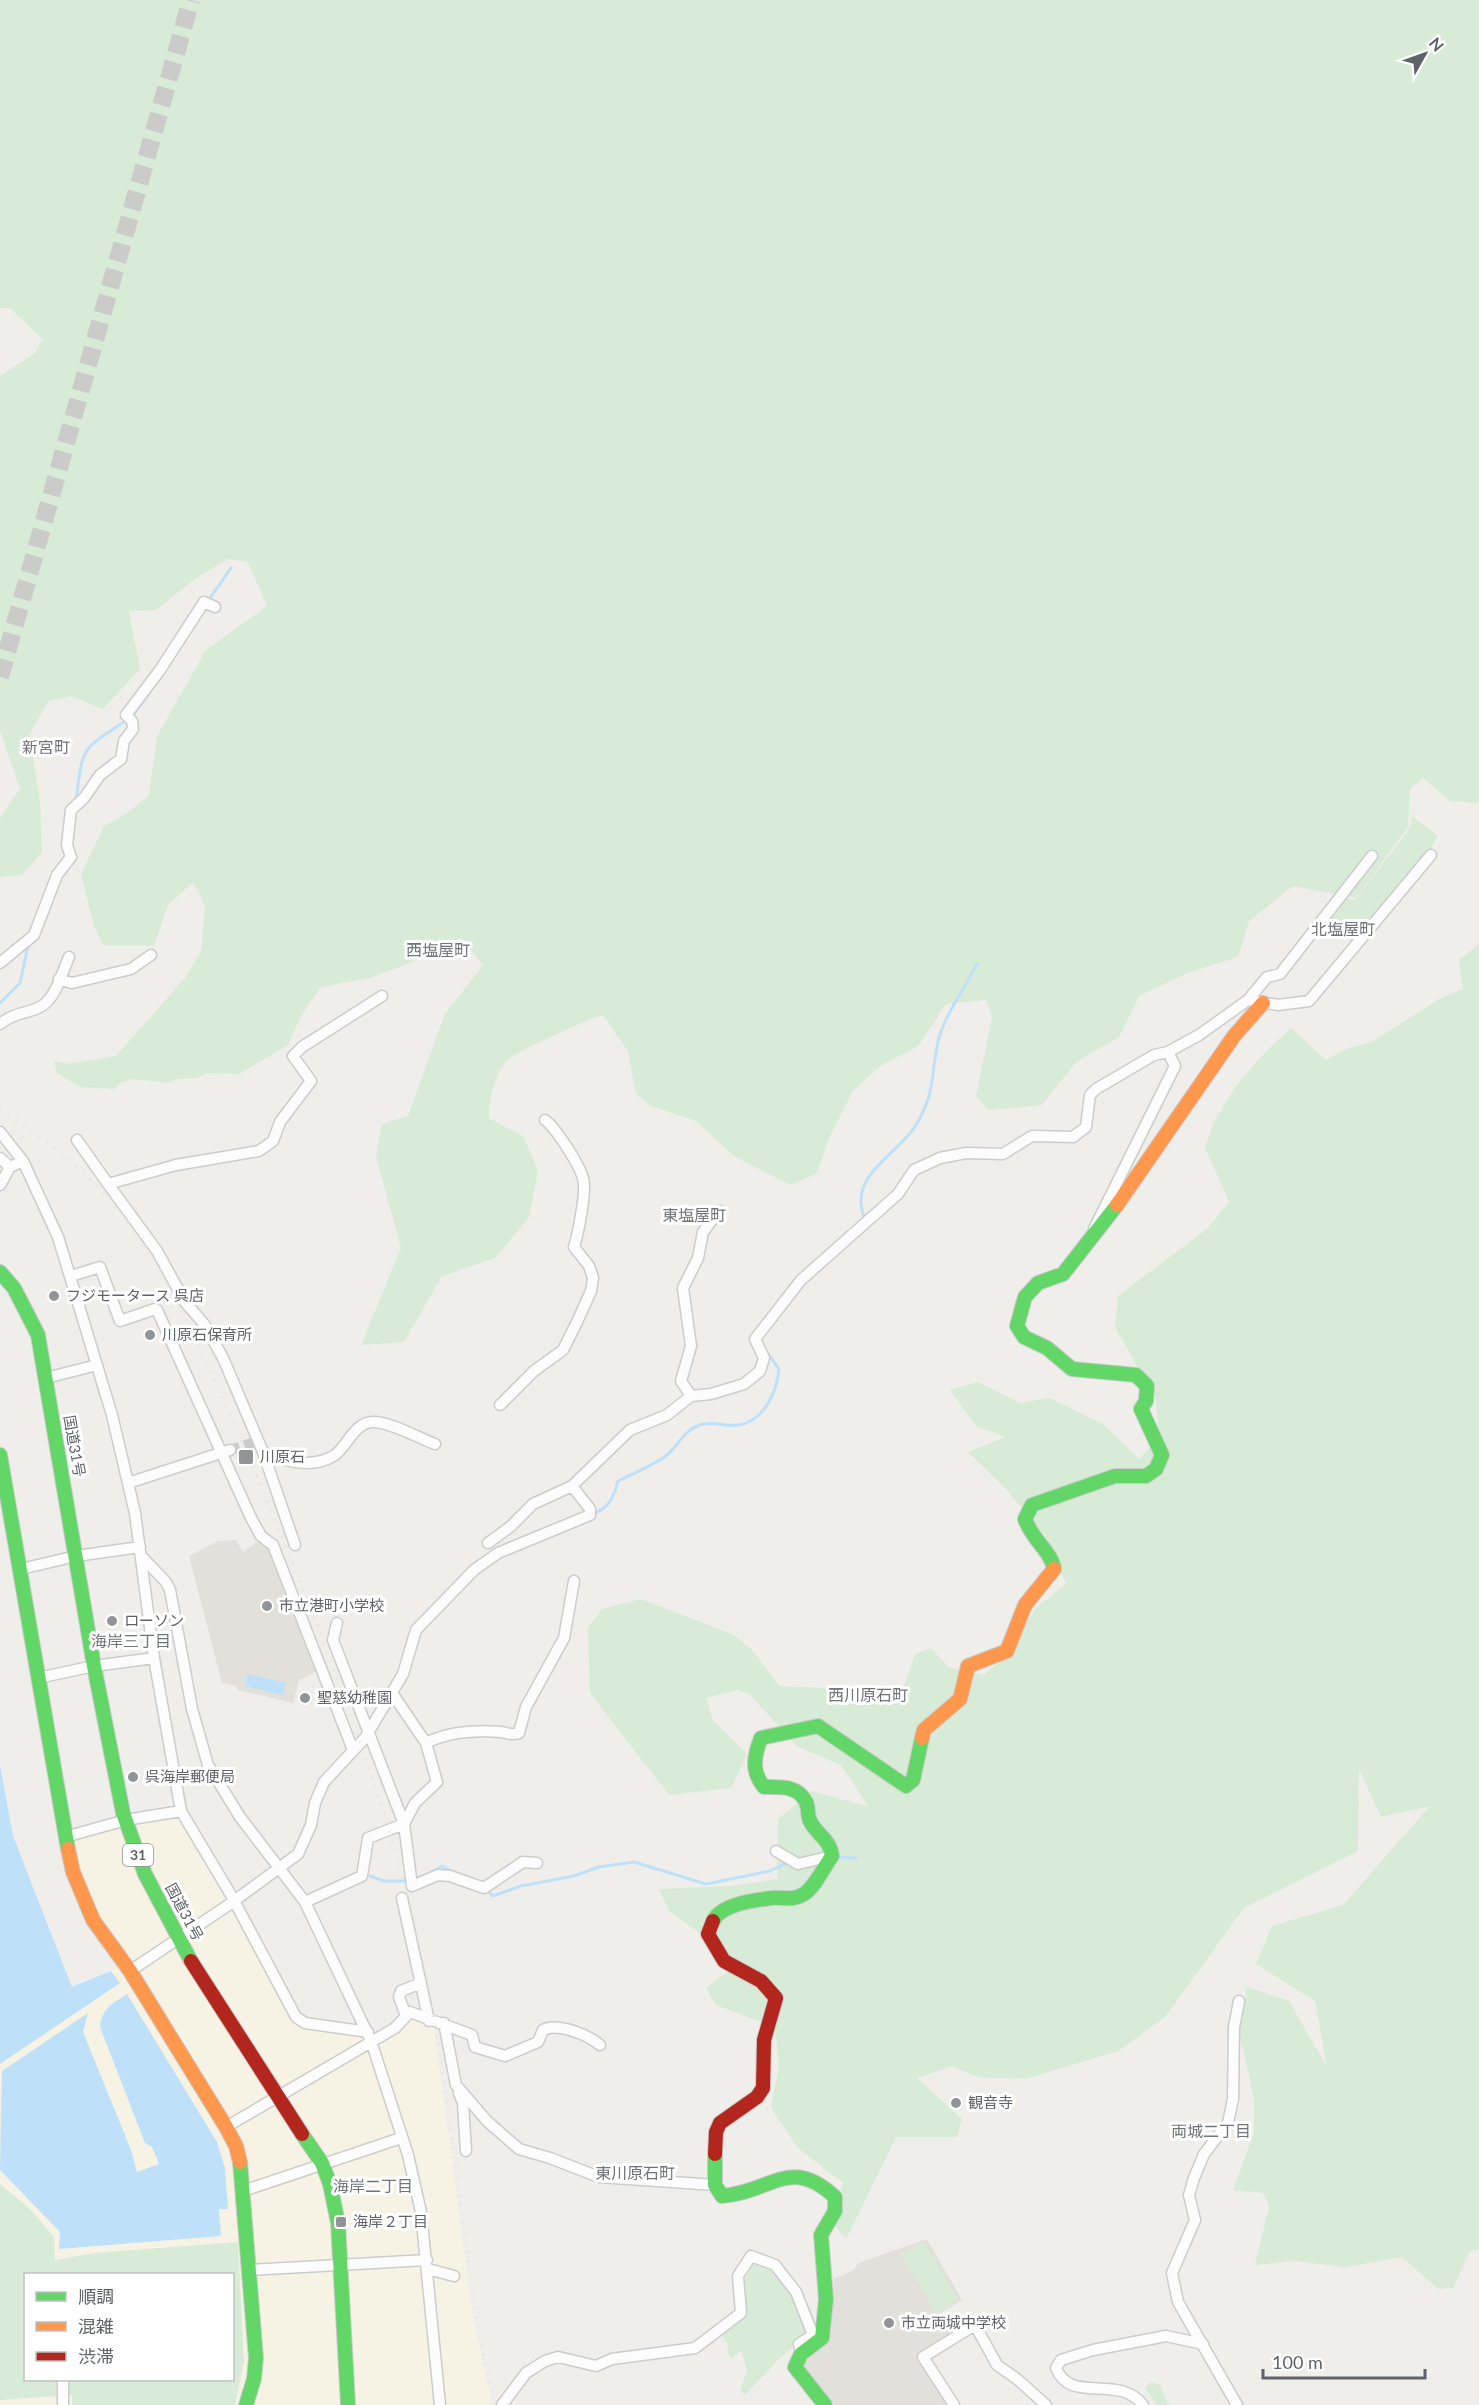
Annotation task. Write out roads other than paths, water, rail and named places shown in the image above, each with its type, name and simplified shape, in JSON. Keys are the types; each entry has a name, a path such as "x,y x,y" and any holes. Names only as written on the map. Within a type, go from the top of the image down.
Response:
{"main road":[{"path":"825,2405 795,2367 801,2354 822,2338 826,2299 821,2235 834,2211 835,2197 820,2180 799,2175 773,2180 735,2196 722,2196 715,2185 716,2132 720,2123 757,2097 763,2088 764,2040 776,1998 761,1982 724,1961 708,1934 709,1927 716,1915 726,1908 773,1898 793,1899 806,1893 832,1856 831,1846 810,1821 806,1802 799,1794 788,1788 764,1787 757,1780 753,1766 761,1738 818,1726 861,1753 894,1780 906,1786 913,1780 924,1730 960,1699 963,1671 970,1663 1007,1651 1025,1605 1054,1570 1053,1560 1030,1534 1025,1518 1032,1506 1114,1476 1146,1476 1156,1469 1162,1455 1141,1409 1146,1401 1147,1386 1142,1380 1136,1375 1072,1369 1047,1348 1024,1337 1017,1326 1020,1308 1025,1297 1038,1283 1063,1274 1091,1234 1100,1230 1234,1036 1263,1003"},
{"name":"国道31号","path":"0,1272 14,1288 38,1335 94,1666 126,1820 146,1874 178,1940 277,2098 322,2163 335,2202 341,2266 348,2405"},
{"path":"0,1455 65,1837 73,1872 86,1907 130,1971 236,2146 246,2190 256,2358 254,2379 246,2405"}],"street":[{"path":"0,963 28,939 57,875 71,857 67,845 76,804 100,775 121,759 124,741 133,729 129,718 160,670 211,605"},
{"path":"1248,1000 1278,1005 1309,1002 1431,855"},
{"path":"488,1543 510,1527 532,1504 572,1486 630,1430 667,1415 691,1396 711,1394 744,1384 760,1371 764,1358 755,1340 801,1280 898,1194 914,1170 940,1158 966,1153 1004,1154 1032,1136 1073,1137 1086,1127 1090,1095 1096,1089 1154,1055 1168,1052 1198,1035 1248,1000 1267,977 1280,974 1372,856"},
{"path":"59,979 72,983 131,969 152,955"},
{"path":"0,1024 13,1013 41,1007 52,995 69,957"},
{"path":"108,1184 176,1165 236,1156 269,1146 278,1132 280,1122 311,1081 293,1056 302,1047 382,996"},
{"path":"1091,1234 1175,1066 1168,1052"},
{"path":"500,1405 534,1371 563,1350 591,1291 593,1278 589,1266 574,1247 579,1232 584,1178 553,1126 545,1120"},
{"path":"0,1132 23,1161 58,1237 97,1365 128,1483 143,1558 154,1658 181,1811 301,2021 369,2036"},
{"path":"77,1140 157,1251 185,1302 204,1324 223,1358 263,1452 295,1545"},
{"path":"0,1158 10,1167"},
{"path":"0,1185 10,1167 23,1161"},
{"path":"691,1396 681,1381 691,1346 683,1288 698,1258 703,1232 719,1211"},
{"path":"71,1276 100,1267 120,1321 158,1310 226,1451 261,1536 273,1545 353,1750"},
{"path":"46,1378 97,1365"},
{"path":"263,1452 300,1463 320,1462 335,1454 362,1424 373,1421 435,1444"},
{"path":"128,1483 226,1451"},
{"path":"130,1971 178,1940 298,1854 324,1782 365,1738 403,1674 416,1630 474,1570 498,1553 590,1515 590,1509 572,1486"},
{"path":"21,1569 76,1556 140,1547"},
{"path":"143,1558 166,1582 170,1590 192,1709 208,1765 240,1817 305,1902 353,2008 369,2036 408,2155 421,2212 440,2405"},
{"path":"426,1743 445,1734 501,1732 512,1736 519,1733 526,1707 564,1638 574,1581"},
{"path":"337,1623 333,1640 404,1824 412,1886 438,1875 450,1876 484,1888 523,1862 537,1863"},
{"path":"38,1678 94,1666 154,1658"},
{"path":"305,1902 362,1876 368,1838 404,1824 415,1803 437,1782 426,1743 392,1693"},
{"path":"65,1837 126,1820 181,1811"},
{"path":"776,1851 798,1864 832,1856"},
{"path":"402,1898 429,2021"},
{"path":"406,2016 399,1997 401,1991 421,1983"},
{"path":"1237,2405 1178,2302 1172,2273 1195,2220 1189,2195 1194,2178 1203,2154 1228,2123 1233,2099 1234,2027 1239,2001"},
{"path":"226,2127 277,2098 369,2036 396,2028 410,2012 429,2021 444,2023 472,2035 475,2047 506,2056 538,2042 543,2030 550,2026 572,2032 600,2046"},
{"path":"444,2023 456,2085 463,2103 466,2151"},
{"path":"456,2085 487,2121 519,2149 599,2177 715,2185"},
{"path":"246,2190 401,2138"},
{"path":"504,2404 526,2373 545,2361 558,2357 596,2366 612,2359 695,2348 741,2313 738,2276 751,2256 775,2265 796,2292 813,2335 799,2344 801,2354"},
{"path":"249,2270 428,2265 454,2276"},
{"path":"954,2405 923,2357 975,2325 997,2365 1017,2379 1046,2405"},
{"path":"1143,2405 1134,2396 1110,2388 1077,2388 1066,2384 1056,2368 1061,2360 1093,2350 1166,2336 1203,2344"},
{"path":"63,2381 63,2405"}],"water":[{"path":"247,1674 286,1683 283,1695 245,1686"},
{"path":"0,1765 13,1836 72,1987 111,1971 120,1983 0,2064"},
{"path":"127,1994 217,2142 225,2169 228,2209 219,2209 221,2236 59,2249 60,2232 0,2170 2,2071 88,2013 83,2032 131,2150 137,2172 159,2164 152,2147 145,2143 100,2027 105,2011"}],"waterway":[{"path":"208,601 231,568"},
{"path":"132,716 148,695"},
{"path":"76,801 80,770 86,752 100,738 127,720"},
{"path":"0,1003 20,983 28,946"},
{"path":"865,1219 861,1204 862,1190 868,1178 908,1136 923,1113 930,1091 936,1050 942,1029 977,964"},
{"path":"594,1513 604,1508 610,1501 618,1481 663,1458 692,1429 702,1424 747,1423 762,1412 772,1396 779,1369 765,1350"},
{"path":"837,1857 856,1858"},
{"path":"487,1890 493,1896 521,1886 574,1876 599,1867 634,1862 706,1884 770,1871 787,1863"},
{"path":"432,1872 442,1866 455,1873"},
{"path":"370,1876 384,1881 410,1881"}],"tunnel":[{"path":"0,677 191,0"},
{"path":"230,1450 258,1441"}],"railway":[{"path":"0,1109 50,1145 96,1185 123,1216 154,1262 193,1335 240,1437 318,1628 387,1823 426,1974 477,2325 497,2405"}],"place":[{"name":"フジモータース 呉店","path":"54,1296"},
{"name":"川原石保育所","path":"150,1335"},
{"name":"川原石","path":"246,1457"},
{"name":"市立港町小学校","path":"267,1606"},
{"name":"ローソン","path":"112,1621"},
{"name":"聖慈幼稚園","path":"305,1698"},
{"name":"呉海岸郵便局","path":"133,1777"},
{"name":"観音寺","path":"956,2103"},
{"name":"海岸２丁目","path":"341,2222"},
{"name":"市立両城中学校","path":"889,2323"}],"district":[{"name":"新宮町","path":"46,747"},
{"name":"北塩屋町","path":"1343,929"},
{"name":"西塩屋町","path":"438,950"},
{"name":"東塩屋町","path":"694,1215"},
{"name":"海岸三丁目","path":"131,1641"},
{"name":"西川原石町","path":"868,1695"},
{"name":"両城二丁目","path":"1211,2131"},
{"name":"東川原石町","path":"635,2173"},
{"name":"海岸二丁目","path":"373,2186"}]}
